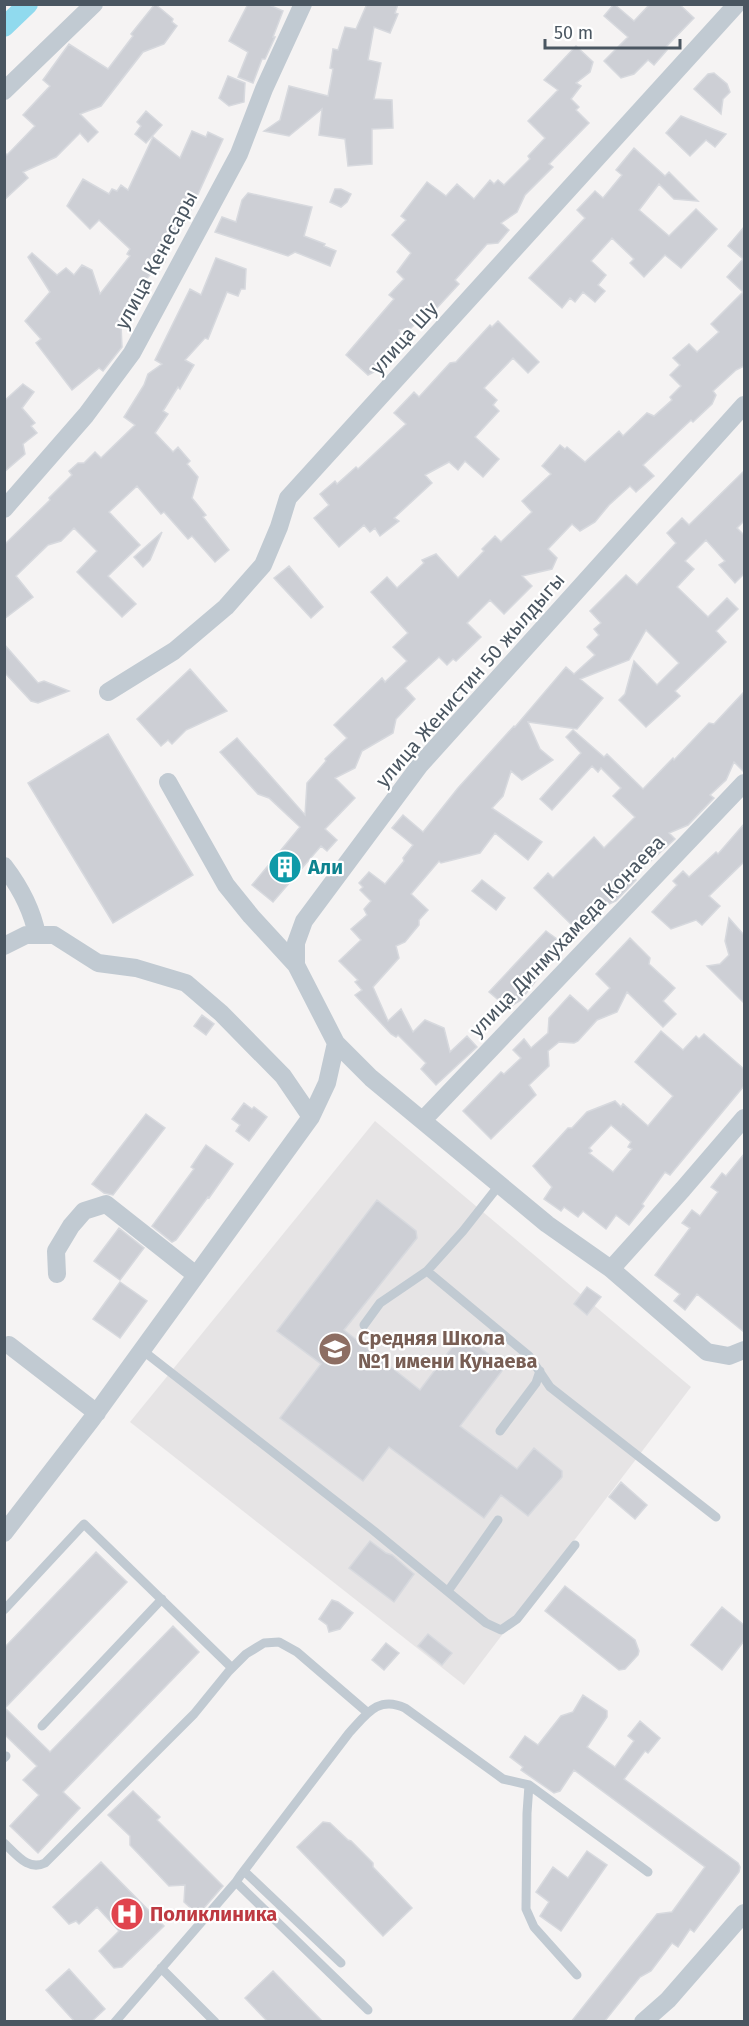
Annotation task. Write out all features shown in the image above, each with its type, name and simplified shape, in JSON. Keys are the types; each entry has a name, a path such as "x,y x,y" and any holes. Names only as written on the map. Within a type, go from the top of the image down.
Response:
{"street":[{"path":"4,91 94,4"},
{"name":"улица Кенесары","path":"4,509 86,416 132,353 239,154 264,89 303,4"},
{"name":"улица Шу","path":"108,692 174,651 226,607 263,565 288,498 737,4"},
{"name":"улица Женистин 50 жылдыгы","path":"296,965 296,943 304,921 420,765 744,405"},
{"path":"168,782 226,885 296,965 336,1043 371,1078 547,1224 610,1269 707,1352 729,1356 744,1350"},
{"name":"улица Динмухамеда Конаева","path":"423,1120 744,783"},
{"path":"4,866 20,887 37,935"},
{"path":"4,946 26,935 54,935 98,963 136,968 186,983 221,1013 283,1076 311,1117"},
{"path":"4,1533 97,1413 311,1117 327,1083 336,1043"},
{"path":"610,1269 683,1190 744,1118"},
{"path":"57,1274 56,1251 71,1226 84,1211 106,1204 196,1275"},
{"path":"9,1345 97,1413"},
{"path":"642,2022 668,2000 744,1913"}],"lane":[{"path":"364,1325 380,1303 427,1271 463,1231 500,1184"},
{"path":"427,1271 530,1356 550,1387 716,1517"},
{"path":"142,1350 374,1531 486,1623 501,1629 516,1619 575,1545"},
{"path":"501,1431 536,1383 540,1371"},
{"path":"448,1591 498,1520"},
{"path":"4,1610 84,1524 232,1668"},
{"path":"42,1726 162,1599"},
{"path":"4,1843 29,1866 38,1867 45,1863 194,1714 232,1668 246,1654 264,1643 279,1642 297,1652 368,1713"},
{"path":"114,2022 236,1882 349,1733 368,1713 384,1702 405,1708 503,1779 529,1785 648,1872"},
{"path":"529,1785 526,1909 534,1927 577,1975"},
{"path":"244,1870 341,1963"},
{"path":"236,1882 368,2010"},
{"path":"161,1968 215,2022"}],"shaded area":[{"path":"375,1121 691,1387 464,1685 130,1422"}],"building":[{"path":"155,4 173,19 172,22 177,26 164,44 143,52 101,106 80,114 98,132 88,142 80,133 56,157 23,172 28,178 4,200 4,152 7,155 35,126 23,115 50,86 43,80 69,44 108,69 133,36 131,34"},
{"path":"248,4 267,4 283,11 273,37 275,37 265,59 262,59 253,83 238,77 248,52 229,41"},
{"path":"367,4 398,4 395,13 398,14 390,33 374,27 368,60 381,63 374,99 392,100 393,128 372,129 372,164 348,166 345,139 319,135 322,109 289,136 264,131 280,120 289,86 328,96 333,69 330,68 333,49 338,50 345,27 356,29"},
{"path":"614,4 634,21 650,4 679,4 694,18 665,48 667,50 654,65 648,60 634,74 621,78 604,61 628,37 604,16"},
{"path":"576,46 593,62 590,72 576,83 581,86 571,99 579,107 576,110 589,123 549,164 553,167 525,195 517,212 501,223 509,230 498,243 487,244 455,280 459,284 436,309 426,314 411,328 399,330 402,351 397,355 388,356 380,369 368,375 346,355 394,299 389,295 404,279 397,272 411,253 392,235 406,220 401,216 427,182 446,196 457,184 474,199 490,180 494,184 498,180 504,185 530,159 528,156 545,138 528,121 558,90 544,80"},
{"path":"714,73 727,84 730,92 723,99 721,114 694,89 708,74"},
{"path":"228,76 245,83 244,102 229,106 219,98"},
{"path":"146,111 162,125 146,143 135,134 141,126 137,122"},
{"path":"681,116 726,134 715,147 706,140 690,156 666,133"},
{"path":"192,131 206,137 208,132 223,139 184,225 166,253 165,262 153,271 130,300 135,304 121,324 122,347 103,371 99,368 72,390 36,343 41,339 25,321 50,292 28,257 32,253 57,275 66,268 74,275 82,265 92,270 100,294 130,256 127,254 130,249 99,220 90,229 67,206 83,179 109,194 112,189 117,191 121,185 128,190 153,137 180,158"},
{"path":"634,148 665,176 669,172 698,201 674,199 659,184 639,210 669,236 696,209 717,229 681,268 665,255 644,277 630,263 634,259 612,238 591,261 606,275 598,285 605,291 595,302 583,292 575,302 570,298 562,308 529,278 585,218 577,210 595,191 603,198 622,175 616,170"},
{"path":"335,189 351,194 341,207 330,202"},
{"path":"248,193 312,207 304,236 336,251 330,266 295,252 288,256 215,232 222,217 236,222 242,200"},
{"path":"744,227 744,366 736,370 713,391 716,395 712,404 693,422 691,420 643,465 654,476 636,492 630,486 609,505 595,522 580,531 572,524 548,549 557,558 552,569 522,576 532,586 504,614 490,600 467,623 481,637 456,661 453,659 447,665 439,657 405,688 415,699 396,719 393,733 362,751 355,768 335,778 355,798 325,829 337,840 327,851 321,846 273,902 252,885 300,827 269,798 258,794 220,752 237,738 305,815 307,783 326,761 325,759 347,738 334,725 382,678 385,682 407,661 393,647 408,633 371,592 387,577 397,588 424,563 422,560 436,554 458,578 495,536 501,542 532,512 522,501 551,474 542,466 560,445 565,449 567,447 585,462 619,431 623,436 647,413 654,416 672,400 670,397 681,386 670,375 680,365 673,358 689,344 697,352 719,332 711,324 743,292 727,277 743,259 728,246"},
{"path":"216,258 246,269 245,289 241,289 238,296 227,292 208,339 205,338 185,360 194,365 180,389 178,387 163,411 168,414 155,433 173,452 178,447 190,461 187,464 198,477 192,498 206,515 203,517 229,550 215,562 192,536 188,539 164,512 161,514 137,486 109,512 140,545 108,576 136,604 122,617 77,572 97,551 74,528 61,541 48,545 16,576 33,597 4,619 4,545 72,475 69,471 78,463 84,463 95,452 101,458 135,425 124,417 144,385 148,374 162,364 155,360 190,289 201,295"},
{"path":"498,321 539,362 528,373 513,358 484,388 497,400 493,405 499,411 475,437 499,459 483,477 465,461 458,470 449,462 425,475 432,483 394,518 399,521 380,536 375,528 370,532 364,525 339,547 314,518 329,505 320,494 335,481 337,484 356,467 358,469 406,424 394,413 414,392 419,397 450,363 456,362 490,325 492,327"},
{"path":"23,384 34,392 22,408 35,423 31,426 37,433 23,444 25,454 4,472 4,401"},
{"path":"744,471 744,521 737,528 744,535 744,574 735,583 719,565 725,561 706,540 685,561 694,569 677,587 708,617 727,598 738,609 716,631 726,642 675,691 680,696 646,727 619,700 625,694 634,661 657,685 679,663 646,630 629,660 580,679 603,698 577,729 528,722 540,749 553,760 522,780 511,771 503,796 492,808 542,842 528,860 495,833 480,853 441,863 439,861 411,894 428,910 405,942 396,946 399,958 373,987 388,1021 401,1009 413,1032 425,1020 444,1028 450,1052 467,1036 477,1047 436,1085 421,1069 426,1063 398,1035 396,1037 391,1034 355,995 362,990 355,982 358,980 339,961 361,940 351,929 367,915 364,909 371,901 360,890 363,887 359,883 369,872 385,884 404,861 403,858 413,845 392,828 403,815 423,832 458,788 515,727 566,667 574,674 595,655 587,647 599,635 594,629 601,623 590,611 626,575 637,585 676,543 667,533 682,518 689,525"},
{"path":"162,532 150,560 143,567 134,557"},
{"path":"289,566 323,607 311,618 274,578"},
{"path":"4,644 38,683 44,681 69,691 38,703 31,701 4,672"},
{"path":"190,669 227,711 186,730 172,744 168,740 161,746 137,719"},
{"path":"744,692 744,772 734,762 726,780 710,795 714,798 688,825 669,833 675,839 633,877 636,880 616,901 598,909 577,930 534,888 548,873 553,878 594,837 604,848 635,817 613,796 621,788 601,768 598,772 592,766 552,810 540,799 581,753 566,737 573,730 604,757 607,754 643,789 709,723 714,724"},
{"path":"108,734 193,875 113,923 28,783"},
{"path":"744,824 744,862 709,896 720,906 702,925 696,920 671,929 652,912 677,885 673,881 683,871 689,877 716,852 718,854"},
{"path":"482,880 505,898 496,910 472,891"},
{"path":"729,918 744,935 744,1003 707,966 720,964 729,955 725,941"},
{"path":"546,931 565,945 534,961 544,970 521,1000 508,1008 489,992"},
{"path":"630,938 650,958 649,964 675,988 663,1001 676,1014 663,1027 627,992 617,1012 597,1020 578,1041 559,1042 548,1051 549,1066 529,1085 536,1095 491,1139 463,1111 501,1072 504,1074 521,1058 513,1050 524,1039 531,1048 548,1033 549,1018 570,995 588,1011 610,988 596,974"},
{"path":"202,1015 214,1024 206,1035 194,1026"},
{"path":"661,1031 683,1050 696,1036 699,1039 704,1034 744,1069 744,1086 670,1175 665,1172 629,1225 616,1215 606,1229 583,1211 578,1217 564,1207 561,1211 544,1199 552,1187 533,1166 568,1128 572,1128 587,1112 615,1101 621,1107 623,1104 648,1126 673,1096 635,1062","holes":["611,1125 631,1142 628,1147 632,1149 613,1172 589,1153 592,1151 589,1148"]},
{"path":"244,1103 267,1117 249,1141 236,1131 240,1125 232,1119"},
{"path":"146,1114 165,1128 113,1195 104,1193 92,1184"},
{"path":"206,1145 233,1164 209,1198 172,1242 152,1226 194,1169 191,1167"},
{"path":"744,1154 744,1332 697,1294 685,1310 674,1301 680,1294 655,1275 690,1228 682,1223 692,1210 700,1216 718,1192 711,1187 722,1173 726,1176"},
{"name":"Средняя Школа №1 имени Кунаева","path":"377,1200 416,1231 417,1238 344,1330 420,1390 462,1334 505,1367 460,1426 517,1469 534,1448 562,1471 562,1477 528,1516 501,1495 484,1518 389,1447 363,1481 280,1418 321,1364 277,1331"},
{"path":"119,1228 144,1248 120,1280 94,1261"},
{"path":"120,1282 147,1301 120,1338 93,1319"},
{"path":"587,1287 601,1297 587,1315 574,1304"},
{"path":"621,1482 647,1505 635,1519 609,1497"},
{"path":"370,1541 392,1555 414,1574 394,1602 349,1568"},
{"path":"96,1552 127,1582 5,1708 50,1752 173,1626 199,1652 63,1792 80,1808 38,1853 10,1826 39,1795 23,1780 37,1766 4,1734 4,1648"},
{"path":"565,1586 635,1640 638,1655 625,1669 619,1670 545,1611"},
{"path":"332,1600 353,1613 340,1629 329,1632 327,1625 319,1619"},
{"path":"722,1607 744,1625 744,1641 722,1670 691,1645"},
{"path":"428,1634 452,1653 442,1665 418,1646"},
{"path":"386,1643 399,1653 384,1670 372,1660"},
{"path":"583,1695 607,1711 607,1717 587,1747 615,1767 634,1741 628,1736 640,1721 660,1738 648,1753 645,1751 624,1779 738,1863 740,1867 739,1872 694,1932 690,1929 678,1947 672,1943 651,1971 640,1977 604,2022 571,2022 657,1914 672,1912 705,1867 574,1770 560,1791 554,1793 521,1770 523,1767 510,1757 525,1736 538,1745 561,1716 573,1712"},
{"path":"133,1791 160,1817 157,1820 223,1886 198,1915 184,1902 185,1885 169,1886 130,1845 130,1836 108,1815"},
{"path":"323,1822 330,1823 351,1841 412,1908 383,1936 297,1847"},
{"path":"587,1851 607,1865 561,1931 540,1916 549,1902 536,1892 553,1867 568,1878"},
{"name":"Поликлиника","path":"101,1862 164,1926 122,1967 114,1968 99,1951 119,1931 97,1907 79,1924 76,1921 69,1924 53,1907"},
{"path":"69,1969 105,2009 91,2022 75,2022 46,1990"},
{"path":"273,1971 323,2022 268,2022 245,1998"}],"waterway":[{"path":"4,27 28,4"}],"place":[{"name":"Али","path":"285,867"},
{"name":"Средняя Школа №1 имени Кунаева","path":"335,1349"},
{"name":"Поликлиника","path":"127,1914"}]}
